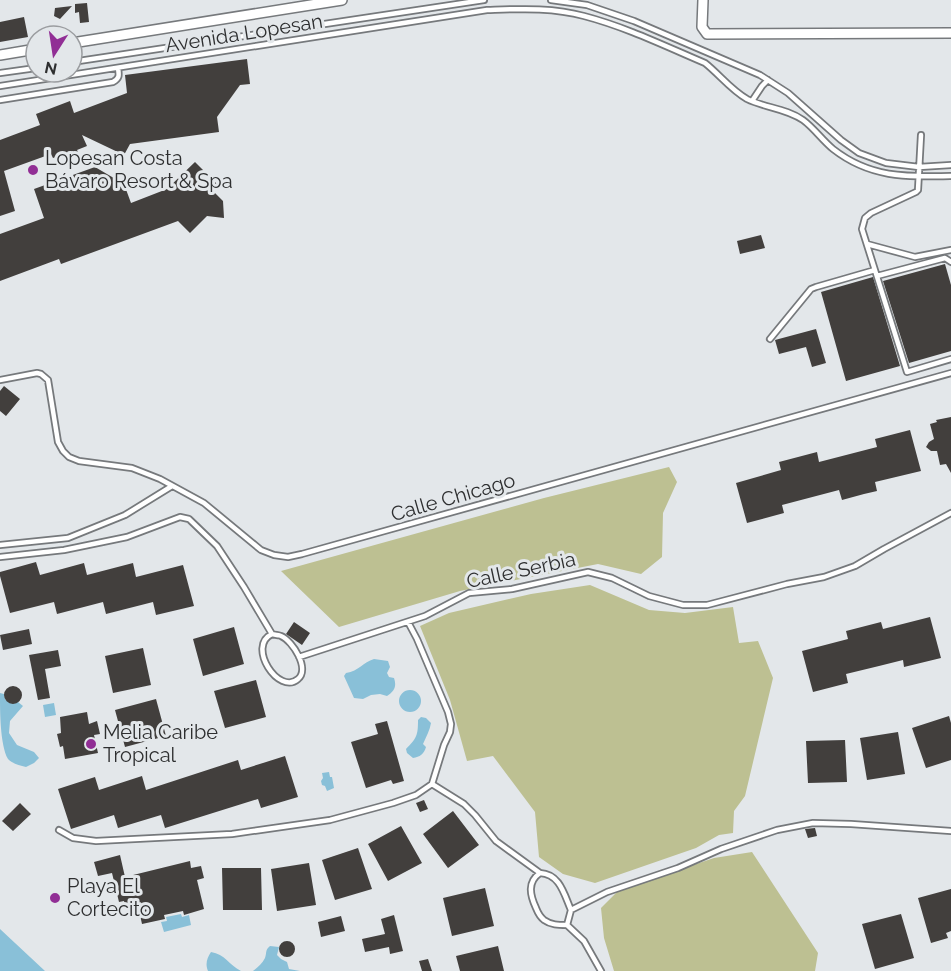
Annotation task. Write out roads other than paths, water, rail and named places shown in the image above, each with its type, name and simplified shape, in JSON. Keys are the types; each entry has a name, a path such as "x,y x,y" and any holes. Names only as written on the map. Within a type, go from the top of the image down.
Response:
{"street":[{"path":"84,41 342,0"},
{"path":"703,0 702,27 707,34 951,33"},
{"path":"0,55 24,51"}],"lane":[{"name":"Avenida Lopesan","path":"84,60 484,0"},
{"path":"551,0 587,5 634,21 760,75 788,93 840,140 859,153 886,163 919,167 951,165"},
{"name":"Avenida Lopesan","path":"0,86 487,10 535,9 583,15 629,30 705,63 745,98 785,111 802,120 831,148 852,162 881,173 919,177 951,176"},
{"path":"0,100 113,82 118,79 118,68"},
{"path":"0,73 24,70"},
{"path":"752,101 768,80"},
{"path":"16,84 19,97"},
{"path":"921,135 916,192 871,213 865,218 862,229 907,372 951,359"},
{"path":"867,244 915,257 951,250"},
{"path":"877,276 945,258 951,262"},
{"path":"770,339 811,289 875,270"},
{"name":"Calle Chicago","path":"0,380 32,373 41,374 48,380 58,442 69,457 90,463 132,468 160,479 204,503 261,550 288,557 951,373"},
{"path":"0,545 68,538 125,514 172,486"},
{"name":"Calle Serbia","path":"299,657 425,616 469,593 512,590 588,572 612,578 649,596 683,605 708,605 855,566 951,513"},
{"path":"0,557 64,550 127,537 180,517 189,519 217,546 272,634"},
{"path":"59,830 73,838 96,841 232,834 330,820 417,795 432,784 451,724 448,712 408,622"},
{"path":"272,634 281,635 299,657 302,672 295,681 288,683 278,679 266,664 262,648 263,642 272,634"},
{"path":"432,784 464,804 496,842 540,873 558,879 571,910 567,925"},
{"path":"571,910 607,892 777,830 813,823 951,831"},
{"path":"540,873 533,879 530,892 539,916 554,925 567,925 584,941 601,971"}],"water":[{"path":"374,659 388,661 390,667 387,673 389,677 394,678 394,688 387,696 380,694 363,699 354,698 344,676"},
{"path":"410,690 418,693 421,701 418,709 410,712 402,709 399,701 402,693"},
{"path":"0,693 4,694 8,701 18,702 23,706 10,721 9,733 17,745 34,752 39,758 26,767 12,762 5,753 1,728"},
{"path":"54,703 56,715 45,717 43,705"},
{"path":"421,717 431,723 423,744 426,747 424,752 413,758 406,749 416,736 418,720"},
{"path":"329,772 334,788 327,791 321,781 322,773"},
{"path":"181,914 182,917 189,915 191,925 164,932 161,922 167,921 166,917"},
{"path":"0,929 45,971 0,971"},
{"path":"270,946 279,947 277,955 287,962 289,969 300,971 253,971 263,962"},
{"path":"211,952 220,955 241,971 208,971 207,961"}],"place":[{"name":"Lopesan Costa Bávaro Resort & Spa","path":"33,170"},
{"name":"Melia Caribe Tropical","path":"91,744"},
{"name":"Playa El Cortecito","path":"55,898"}]}
